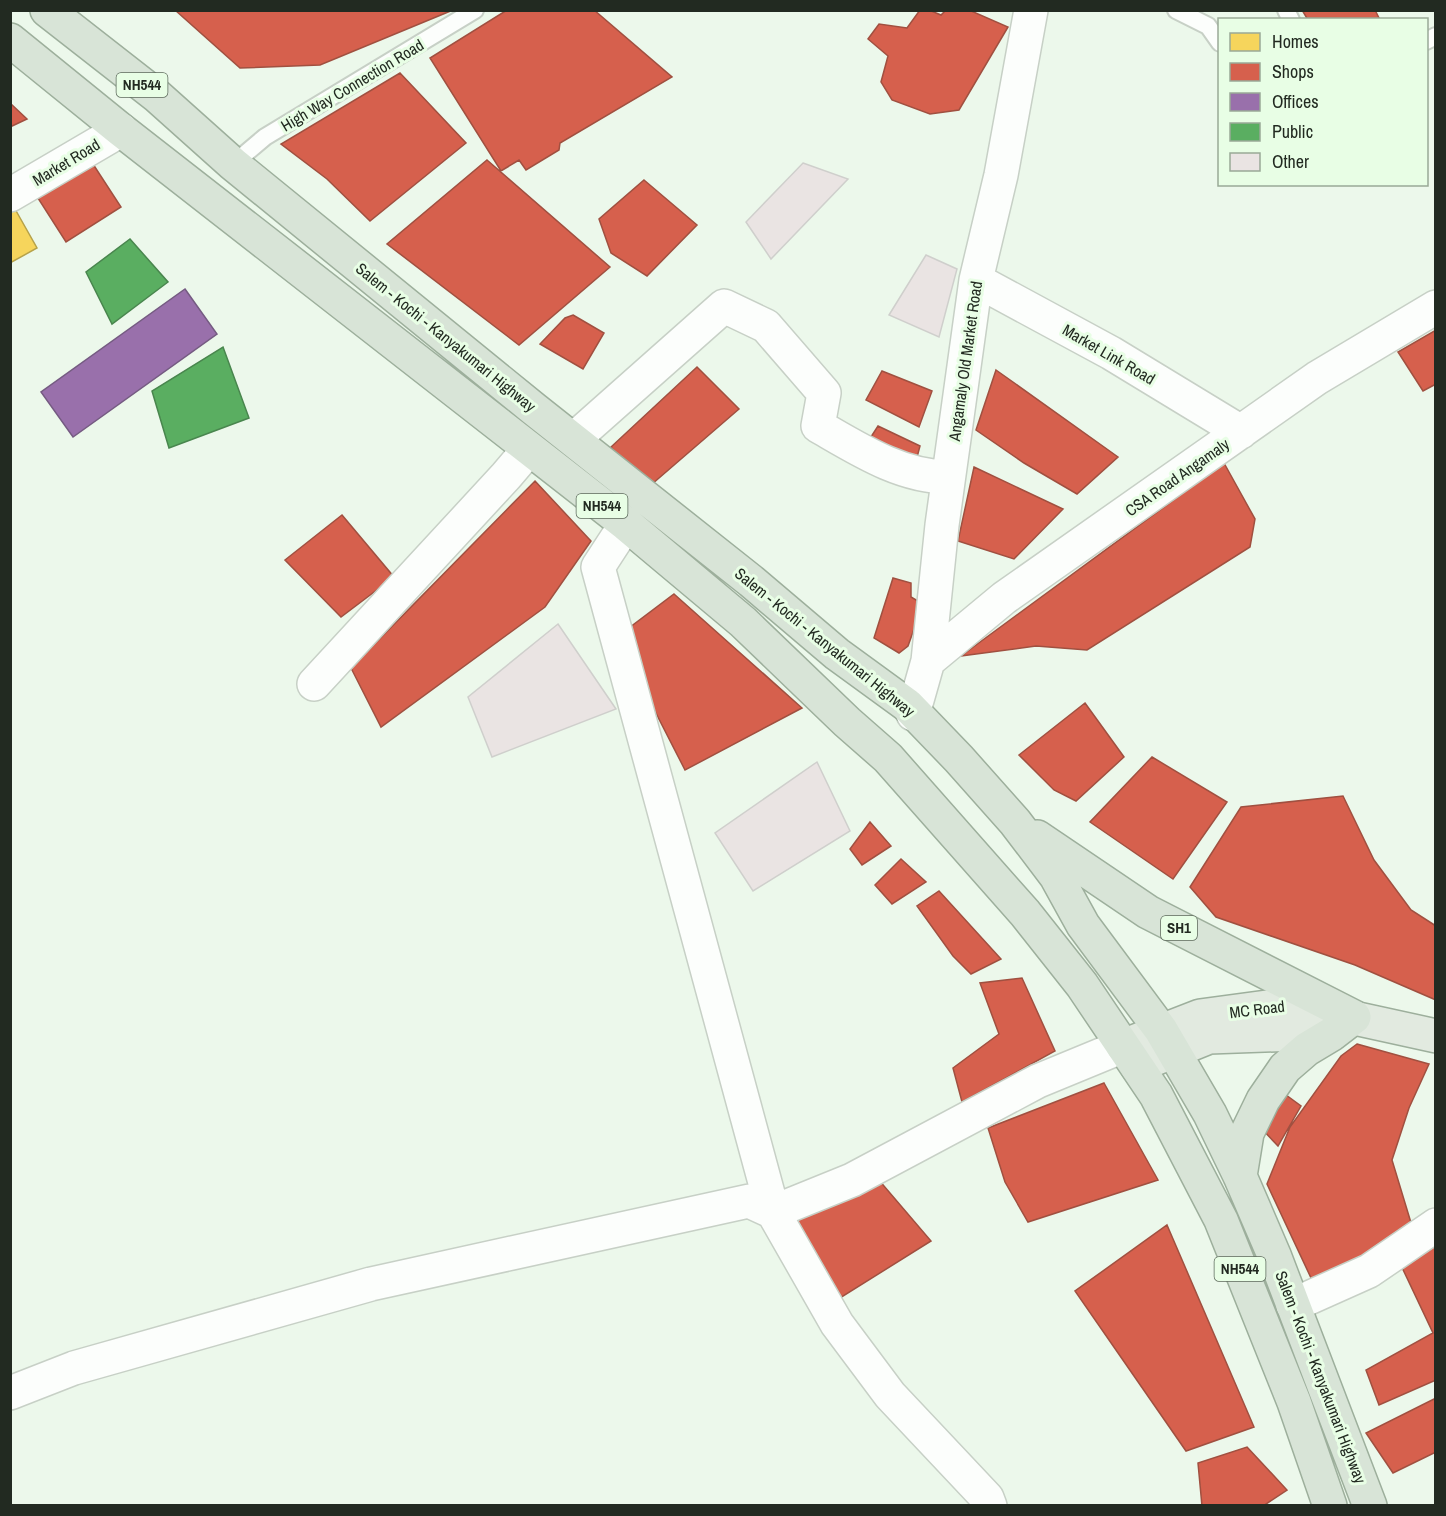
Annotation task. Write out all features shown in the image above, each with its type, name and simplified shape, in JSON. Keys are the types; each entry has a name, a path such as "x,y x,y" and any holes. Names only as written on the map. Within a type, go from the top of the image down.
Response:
{"highway":[{"name":"Salem - Kochi - Kanyakumari Highway","path":"47,10 157,96 233,164 751,581 837,654 907,705 1015,822 1056,876 1083,925 1167,1040 1210,1114 1240,1176 1293,1305 1370,1506"},
{"name":"Salem - Kochi - Kanyakumari Highway","path":"10,40 121,130 626,524 743,622 888,758 1025,913 1082,985 1130,1056 1177,1133 1221,1220 1294,1402 1330,1506"},
{"name":"SH1","path":"1015,822 1148,912 1354,1017"},
{"path":"1240,1176 1247,1133 1263,1100 1285,1068 1307,1049 1354,1017"}],"main road":[{"name":"MC Road","path":"1130,1056 1167,1040 1295,1034 1354,1017 1436,1036"}],"street":[{"name":"Angamaly Old Market Road","path":"913,714 928,661 948,477 976,280 1001,175 1031,10"},
{"name":"Market Road","path":"10,195 121,130"},
{"name":"Market Link Road","path":"976,280 1111,353 1241,432"},
{"path":"574,439 724,306 766,326 824,393 818,426 882,462 935,477 948,477"},
{"name":"CSA Road Angamaly","path":"928,661 1004,598 1317,378 1436,307"},
{"path":"314,684 498,485 529,448"},
{"path":"626,524 598,567 773,1212 844,1333 890,1395 987,1498 990,1506"},
{"path":"10,1393 74,1368 371,1284 749,1201 773,1212 852,1180 1038,1081 1130,1056"},
{"path":"1293,1305 1369,1270 1436,1225"}],"lane":[{"name":"High Way Connection Road","path":"233,164 265,137 475,10"},
{"path":"1176,10 1208,26 1218,40"}],"building: Homes":[{"path":"15,209 37,248 10,263 10,213"}],"building: Shops":[{"path":"175,10 453,10 320,65 240,68"},
{"path":"507,10 594,10 672,77 560,143 559,150 526,170 519,160 501,171 430,58"},
{"path":"920,10 929,10 941,15 946,10 969,10 1008,27 959,110 930,114 892,100 881,82 888,56 868,39 879,24 907,28"},
{"path":"1302,10 1375,10 1379,18 1307,18"},
{"path":"400,73 466,143 370,221 327,179 281,144"},
{"path":"10,103 27,119 10,127"},
{"path":"487,160 610,267 519,345 387,244"},
{"path":"91,161 121,207 66,242 36,195"},
{"path":"644,180 697,225 647,276 611,253 599,219"},
{"path":"573,315 604,333 583,369 540,344 565,318"},
{"path":"1436,330 1436,384 1423,391 1398,352"},
{"path":"697,367 739,409 644,491 611,447"},
{"path":"996,370 1118,457 1077,494 1024,463 976,430"},
{"path":"882,371 932,391 919,427 866,400"},
{"path":"878,426 920,446 915,465 869,440"},
{"path":"1224,463 1255,519 1250,547 1087,650 1036,646 961,656"},
{"path":"974,467 1063,509 1014,559 958,541"},
{"path":"535,481 591,541 545,607 381,727 351,668"},
{"path":"342,515 394,577 341,617 285,560"},
{"path":"893,578 911,583 911,597 923,604 908,646 899,653 874,638"},
{"path":"674,594 802,708 685,770 617,637"},
{"path":"1085,703 1124,757 1076,801 1054,790 1019,755"},
{"path":"1152,757 1227,802 1173,879 1090,822"},
{"path":"1343,796 1374,860 1411,910 1436,926 1436,1000 1355,965 1216,917 1190,887 1241,807"},
{"path":"870,822 891,846 862,865 850,849"},
{"path":"901,859 926,882 892,904 875,885"},
{"path":"939,891 1001,959 971,974 953,956 917,906"},
{"path":"1022,978 1055,1051 962,1102 953,1068 999,1034 980,983"},
{"path":"1357,1044 1429,1064 1409,1108 1392,1160 1415,1236 1319,1295 1267,1184 1290,1127 1341,1056"},
{"path":"1104,1083 1158,1180 1028,1222 1005,1182 988,1128"},
{"path":"1282,1092 1301,1106 1278,1146 1260,1127"},
{"path":"878,1179 931,1241 840,1298 792,1223"},
{"path":"1167,1225 1254,1427 1186,1451 1075,1291"},
{"path":"1436,1245 1436,1380 1379,1405 1366,1370 1433,1333 1398,1259"},
{"path":"1436,1398 1436,1452 1393,1473 1366,1433"},
{"path":"1247,1447 1287,1490 1263,1506 1202,1506 1198,1463"}],"building: Offices":[{"path":"185,289 217,334 73,437 41,392"}],"building: Public":[{"path":"130,239 168,282 112,324 86,272"},
{"path":"223,347 249,418 169,448 152,391"}],"building: Other":[{"path":"803,163 848,179 771,259 746,222"},
{"path":"926,255 957,269 939,337 889,315"},
{"path":"558,624 616,709 492,757 468,697"},
{"path":"817,762 850,831 753,891 715,833"}]}
